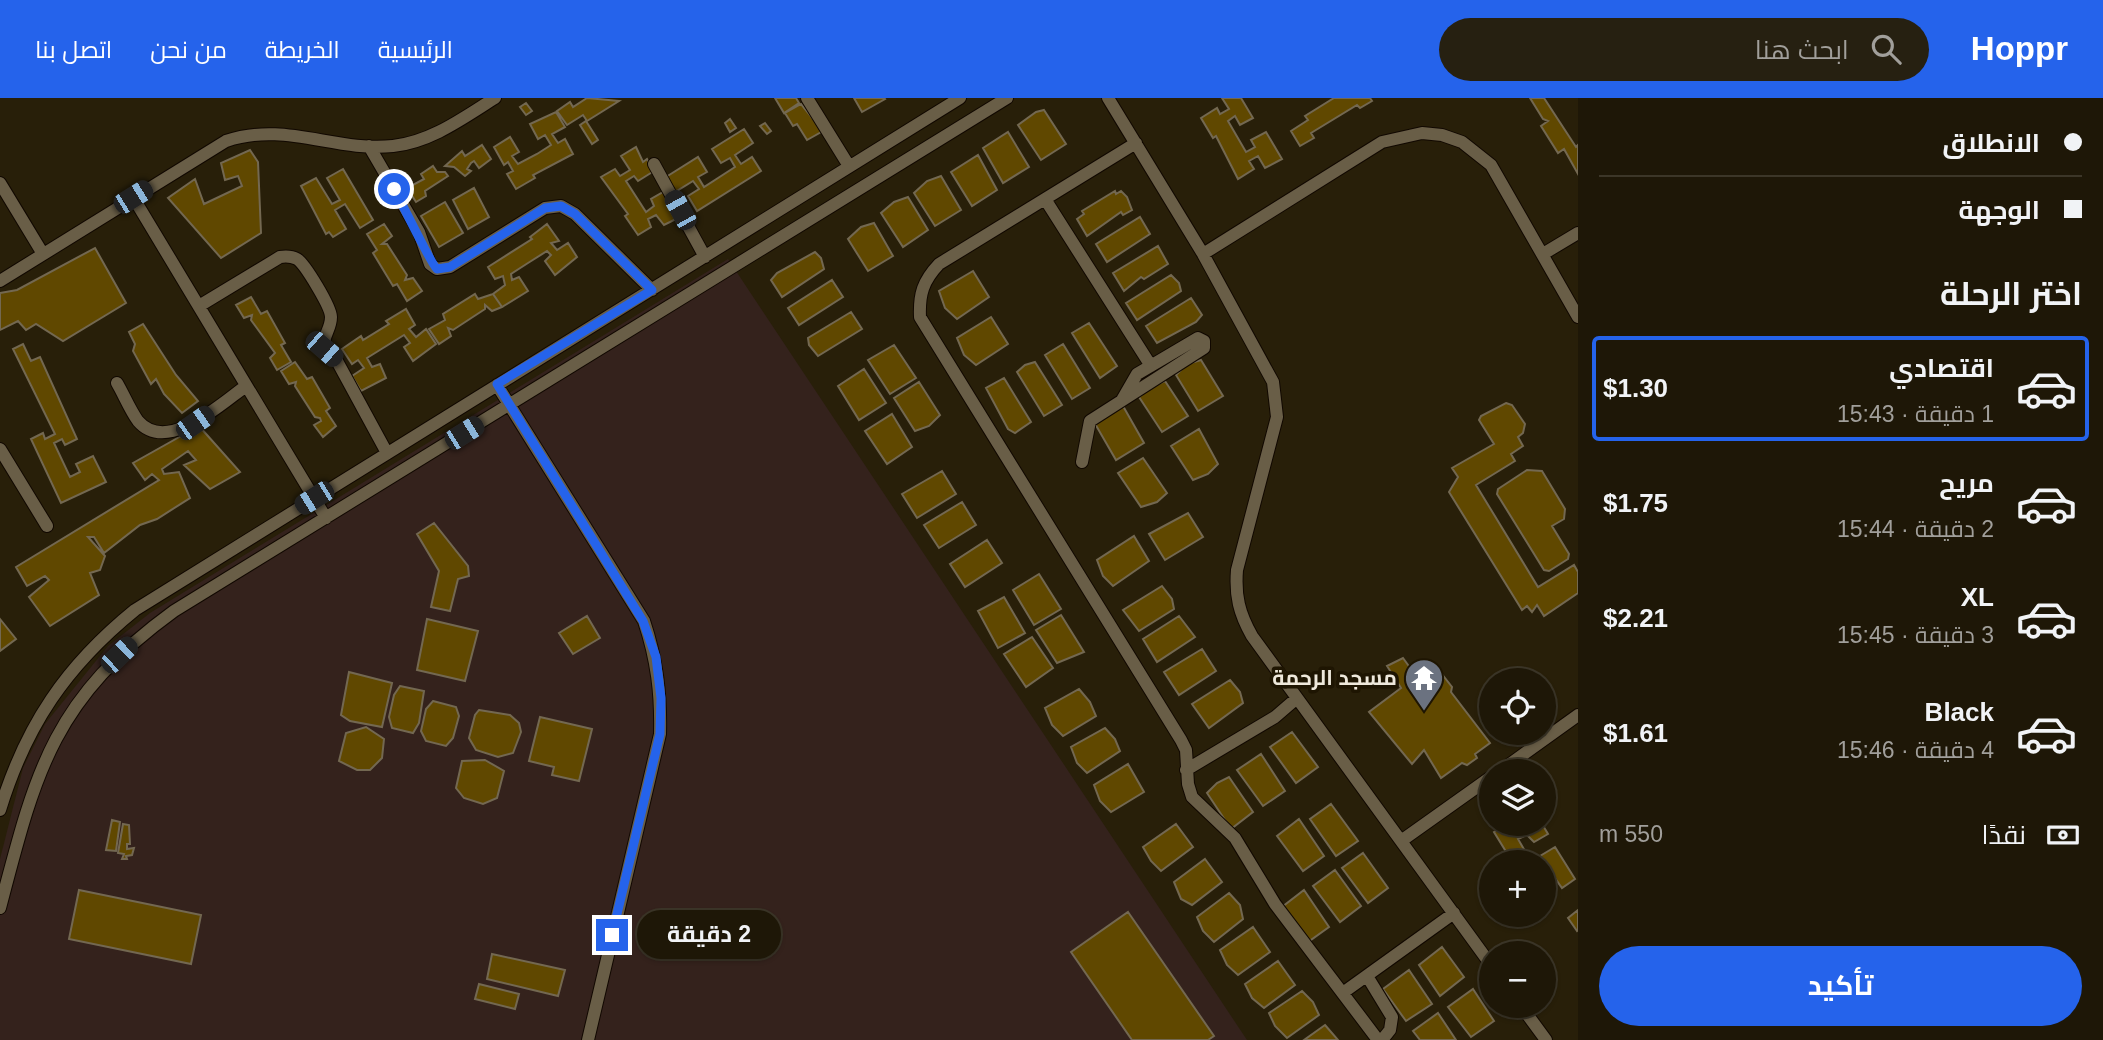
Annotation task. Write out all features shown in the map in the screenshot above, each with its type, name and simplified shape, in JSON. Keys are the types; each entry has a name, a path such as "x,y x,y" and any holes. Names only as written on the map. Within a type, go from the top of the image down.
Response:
{"street":[{"path":"0,281 203,153 247,134 271,132 369,146 402,144 433,135 495,98"},
{"path":"807,98 849,166"},
{"path":"0,810 14,764 44,706 78,662 135,610 960,98"},
{"path":"0,908 31,792 49,749 73,708 102,671 136,638 174,611 1007,98"},
{"path":"1108,98 1203,254 1273,382 1276,417 1237,570 1236,593 1241,615 1252,636 1479,948"},
{"path":"1203,254 1382,142 1422,133 1462,142 1491,165 1578,317"},
{"path":"1136,143 939,264 922,288 919,298 920,317 1181,740 1188,760 1186,771 1192,797 1235,838 1275,904 1380,1040 1390,1030 1392,1017 1367,976"},
{"path":"369,146 419,232 430,264 437,269 450,267 545,208 561,206 575,214 652,290"},
{"path":"654,164 705,257"},
{"path":"0,183 43,254"},
{"path":"133,197 326,518"},
{"path":"1045,199 1151,366"},
{"path":"1543,254 1578,233"},
{"path":"199,306 280,257 292,257 301,262 330,309 331,322 324,335 324,349 337,360 387,453"},
{"path":"1082,462 1090,421 1122,400 1166,364 1151,366 1137,374 1122,400"},
{"path":"117,383 139,422 152,430 166,433 195,423 247,386"},
{"path":"497,384 643,621 656,657 661,698 660,734 588,1040"},
{"path":"0,449 47,526"},
{"path":"1186,771 1275,717 1297,698"},
{"path":"1517,759 1578,715"},
{"path":"1401,841 1479,786"},
{"path":"1344,992 1454,913"},
{"path":"1530,1018 1546,1040"}],"shaded area":[{"path":"728,259 1247,1040 0,1040 0,859 23,768 45,724 108,646 150,613"}],"building":[{"path":"587,98 619,101 587,121 583,115 567,125 557,111 570,102 573,107"},
{"path":"775,98 796,98 799,103 784,113"},
{"path":"854,98 884,98 885,99 862,112"},
{"path":"1222,98 1241,98 1253,118 1240,125 1235,116 1228,121 1246,152 1255,147 1251,140 1266,132 1282,159 1265,168 1258,156 1249,161 1254,169 1238,179 1216,136 1213,138 1201,118 1217,108 1220,114 1229,109"},
{"path":"1334,98 1370,98 1372,101 1360,108 1357,105 1311,133 1314,138 1300,146 1291,131 1308,120 1305,116"},
{"path":"1530,98 1544,98 1576,147 1578,145 1578,174 1564,149 1558,153 1541,126 1548,121 1543,119"},
{"path":"526,103 532,111 526,115 520,107"},
{"path":"801,104 823,131 807,140 797,124 793,126 785,113"},
{"path":"1044,110 1066,144 1041,160 1018,125 1036,112"},
{"path":"556,112 565,127 552,134 558,143 565,139 573,154 533,175 535,178 516,189 507,174 513,171 508,162 504,165 494,147 510,137 519,152 512,156 518,164 537,154 551,145 545,135 538,139 530,124"},
{"path":"730,119 736,128 730,132 725,123"},
{"path":"586,121 598,140 592,144 580,125"},
{"path":"765,123 771,131 767,134 760,126"},
{"path":"744,129 753,143 735,155 741,164 752,157 761,171 697,211 688,196 699,189 693,181 675,192 666,177 698,157 707,172 698,177 704,187 735,167 730,158 721,163 712,149"},
{"path":"1008,132 1029,167 1003,183 983,148"},
{"path":"482,145 491,159 479,168 474,161 467,169 471,171 465,176 454,167 445,166 462,151 465,156"},
{"path":"636,147 643,162 647,159 654,171 638,181 634,176 626,181 646,212 654,206 651,199 665,191 678,218 664,225 656,215 648,219 651,227 638,235 625,216 628,214 601,177 615,169 620,176 630,170 621,156"},
{"path":"250,150 258,162 261,233 221,258 168,198 195,179 204,204 242,186 238,176 225,180 221,163"},
{"path":"978,155 997,190 972,206 951,172"},
{"path":"433,166 437,172 445,172 448,176 425,191 426,196 416,202 407,188 424,179 421,174"},
{"path":"343,169 373,220 360,228 345,204 335,210 346,229 333,237 329,232 326,234 301,186 316,178 332,204 340,200 327,178"},
{"path":"941,176 961,210 935,226 914,193 927,181"},
{"path":"474,188 489,217 468,229 453,200"},
{"path":"1115,191 1116,194 1121,191 1127,197 1132,210 1123,215 1121,212 1087,236 1077,219 1084,214 1082,211"},
{"path":"908,197 928,230 903,247 881,213 894,202"},
{"path":"445,202 463,233 439,247 421,216"},
{"path":"1140,217 1150,234 1107,262 1096,244"},
{"path":"874,223 893,256 868,271 848,239 861,227"},
{"path":"384,224 392,236 382,244 387,244 407,275 405,280 413,278 422,291 407,301 397,284 393,286 373,253 377,250 367,234"},
{"path":"547,224 559,241 551,243 557,250 568,243 577,257 555,275 545,261 551,255 547,251 511,274 512,280 519,277 528,291 502,307 493,294 505,285 503,276 495,279 488,267 532,239 530,237"},
{"path":"1158,246 1168,264 1144,279 1141,277 1124,291 1113,273"},
{"path":"95,248 126,303 63,341 36,324 26,330 18,321 0,330 0,293 17,290"},
{"path":"815,252 821,258 824,269 782,297 771,280 777,273"},
{"path":"973,271 989,297 957,319 945,308 939,291"},
{"path":"1171,275 1179,283 1181,291 1137,320 1126,303"},
{"path":"832,280 843,297 799,325 788,308"},
{"path":"475,294 478,299 493,294 502,307 492,311 485,305 485,309 453,330 448,328 451,336 439,344 429,329 445,320 443,314"},
{"path":"251,297 261,314 267,311 285,343 281,345 291,362 277,370 270,358 275,353 251,320 252,315 244,318 236,305"},
{"path":"1191,298 1202,315 1196,322 1157,343 1146,326"},
{"path":"406,309 415,325 409,329 416,337 426,329 436,344 413,361 404,347 410,343 404,335 367,358 372,367 380,364 386,378 361,391 352,376 364,368 358,360 352,364 342,349 361,336 363,340 389,324 386,321"},
{"path":"851,312 862,329 818,356 809,345 808,338"},
{"path":"991,317 1008,344 976,365 964,355 957,338"},
{"path":"1089,323 1117,366 1100,378 1072,333"},
{"path":"143,324 176,375 198,401 182,413 164,394 156,379 151,384 133,351 135,344 129,332"},
{"path":"23,344 31,361 40,357 77,439 65,445 62,439 54,443 70,477 80,472 76,464 93,456 106,482 61,503 31,439 43,433 45,439 55,434 13,349"},
{"path":"1063,344 1090,388 1072,399 1045,355"},
{"path":"894,345 916,378 890,394 868,360"},
{"path":"1201,360 1223,396 1198,411 1176,375 1187,364"},
{"path":"295,362 307,379 312,377 330,408 326,411 336,426 323,437 314,425 321,421 320,418 315,417 295,386 296,382 289,384 281,371"},
{"path":"1035,362 1062,405 1044,416 1017,372 1025,365"},
{"path":"864,369 886,403 859,420 838,386"},
{"path":"1004,378 1031,422 1015,433 1008,429 986,388"},
{"path":"1165,381 1188,416 1162,432 1139,397 1151,387"},
{"path":"919,382 940,415 929,426 915,431 894,398"},
{"path":"1506,403 1512,405 1525,424 1523,433 1518,437 1523,446 1511,454 1515,461 1476,485 1538,587 1574,565 1578,572 1578,593 1544,616 1537,605 1532,612 1527,606 1522,610 1449,492 1458,477 1452,468 1494,444 1479,420 1481,416"},
{"path":"1123,406 1144,443 1116,460 1094,422"},
{"path":"892,414 912,447 887,464 865,431"},
{"path":"199,426 240,472 210,489 184,465 196,460 188,451 162,469 164,474 179,472 190,498 157,519 140,525 104,553 94,537 88,537 105,556 100,570 90,573 99,595 50,626 29,597 49,580 45,576 27,586 16,567 159,480 152,474 145,480 133,463"},
{"path":"1199,429 1218,464 1208,474 1193,480 1171,446"},
{"path":"1143,458 1167,493 1157,502 1141,507 1118,473"},
{"path":"1527,470 1542,471 1565,509 1564,519 1552,526 1569,554 1568,559 1549,571 1544,570 1497,494 1498,489"},
{"path":"942,471 956,494 917,518 902,494"},
{"path":"962,502 976,525 939,548 924,525"},
{"path":"1188,513 1203,537 1165,560 1149,534"},
{"path":"434,523 468,566 469,576 458,579 450,611 431,607 439,571 417,534"},
{"path":"1134,536 1149,561 1113,586 1103,576 1097,560"},
{"path":"987,540 1002,563 965,587 950,564"},
{"path":"1039,574 1061,609 1034,625 1013,590"},
{"path":"1162,586 1172,599 1174,609 1139,631 1123,610"},
{"path":"1004,597 1025,633 998,648 978,611"},
{"path":"1061,615 1084,652 1057,663 1036,630"},
{"path":"587,616 600,638 573,654 559,633"},
{"path":"1179,616 1195,637 1157,662 1143,639"},
{"path":"0,619 16,639 0,651"},
{"path":"427,619 478,631 465,681 417,670"},
{"path":"1032,637 1053,668 1026,687 1004,654"},
{"path":"1202,649 1216,671 1179,695 1164,672"},
{"path":"1403,658 1416,676 1434,664 1479,729 1479,745 1487,745 1475,754 1477,758 1467,765 1462,763 1441,778 1424,750 1412,764 1369,712 1401,688 1387,666"},
{"path":"349,672 392,683 382,727 350,721 341,715"},
{"path":"1230,680 1240,692 1243,703 1209,728 1192,704"},
{"path":"400,686 424,691 419,723 413,733 392,728 389,717 394,695"},
{"path":"1079,689 1090,702 1096,716 1063,736 1052,725 1045,708"},
{"path":"433,701 456,707 459,716 453,738 446,746 426,741 421,731 426,709"},
{"path":"479,710 510,715 519,723 521,732 513,753 498,757 476,750 469,738"},
{"path":"540,717 592,729 579,781 552,775 554,767 529,761"},
{"path":"366,727 384,739 382,758 370,770 357,770 339,761 346,733"},
{"path":"1105,728 1115,739 1120,751 1087,773 1077,763 1071,747"},
{"path":"1292,732 1318,767 1296,783 1270,747"},
{"path":"1261,754 1285,791 1263,806 1237,770"},
{"path":"485,760 504,771 497,798 483,804 464,798 456,788 462,761"},
{"path":"1128,764 1144,792 1111,812 1100,801 1094,785"},
{"path":"1229,777 1253,812 1231,829 1207,793 1217,783"},
{"path":"1331,804 1358,841 1336,856 1310,819"},
{"path":"1299,819 1324,856 1303,871 1277,836"},
{"path":"112,820 120,822 116,851 106,850"},
{"path":"123,824 129,825 130,844 127,844 127,849 134,848 132,855 126,856 127,859 122,859 124,854 118,853"},
{"path":"1176,824 1193,847 1161,871 1143,847"},
{"path":"1496,836 1525,836 1518,839 1524,850 1505,850"},
{"path":"1528,836 1544,836 1534,842"},
{"path":"1555,847 1575,879 1562,888 1556,880 1556,850 1550,850"},
{"path":"1363,853 1388,888 1368,903 1342,868"},
{"path":"1205,859 1222,882 1192,905 1181,899 1174,882"},
{"path":"1335,870 1361,906 1340,922 1313,886"},
{"path":"79,890 201,915 191,964 69,939"},
{"path":"1304,890 1329,927 1308,942 1282,907"},
{"path":"1229,893 1240,905 1243,919 1214,942 1203,931 1197,917"},
{"path":"1578,910 1578,930 1577,931 1568,918"},
{"path":"1128,912 1214,1036 1208,1040 1132,1040 1071,952"},
{"path":"1253,927 1270,952 1238,975 1227,965 1220,950"},
{"path":"1442,947 1464,977 1440,996 1419,965"},
{"path":"492,954 565,970 558,996 487,979"},
{"path":"1278,961 1295,985 1264,1008 1252,998 1245,984"},
{"path":"1409,970 1432,1004 1406,1021 1383,989"},
{"path":"479,984 519,994 515,1009 475,999"},
{"path":"1473,989 1479,998 1479,1018 1492,1018 1494,1021 1471,1037 1448,1007"},
{"path":"1302,991 1313,1002 1319,1015 1287,1038 1275,1026 1269,1013"},
{"path":"1438,1013 1456,1040 1420,1040 1413,1031"},
{"path":"1325,1025 1338,1040 1304,1040"}],"place":[{"name":"مسجد الرحمة","path":"1424,712"}],"route":[{"path":"394,189 419,232 430,264 437,269 450,267 545,208 561,206 575,214 652,290 497,384 643,621 656,657 661,698 660,734 612,935"}]}
